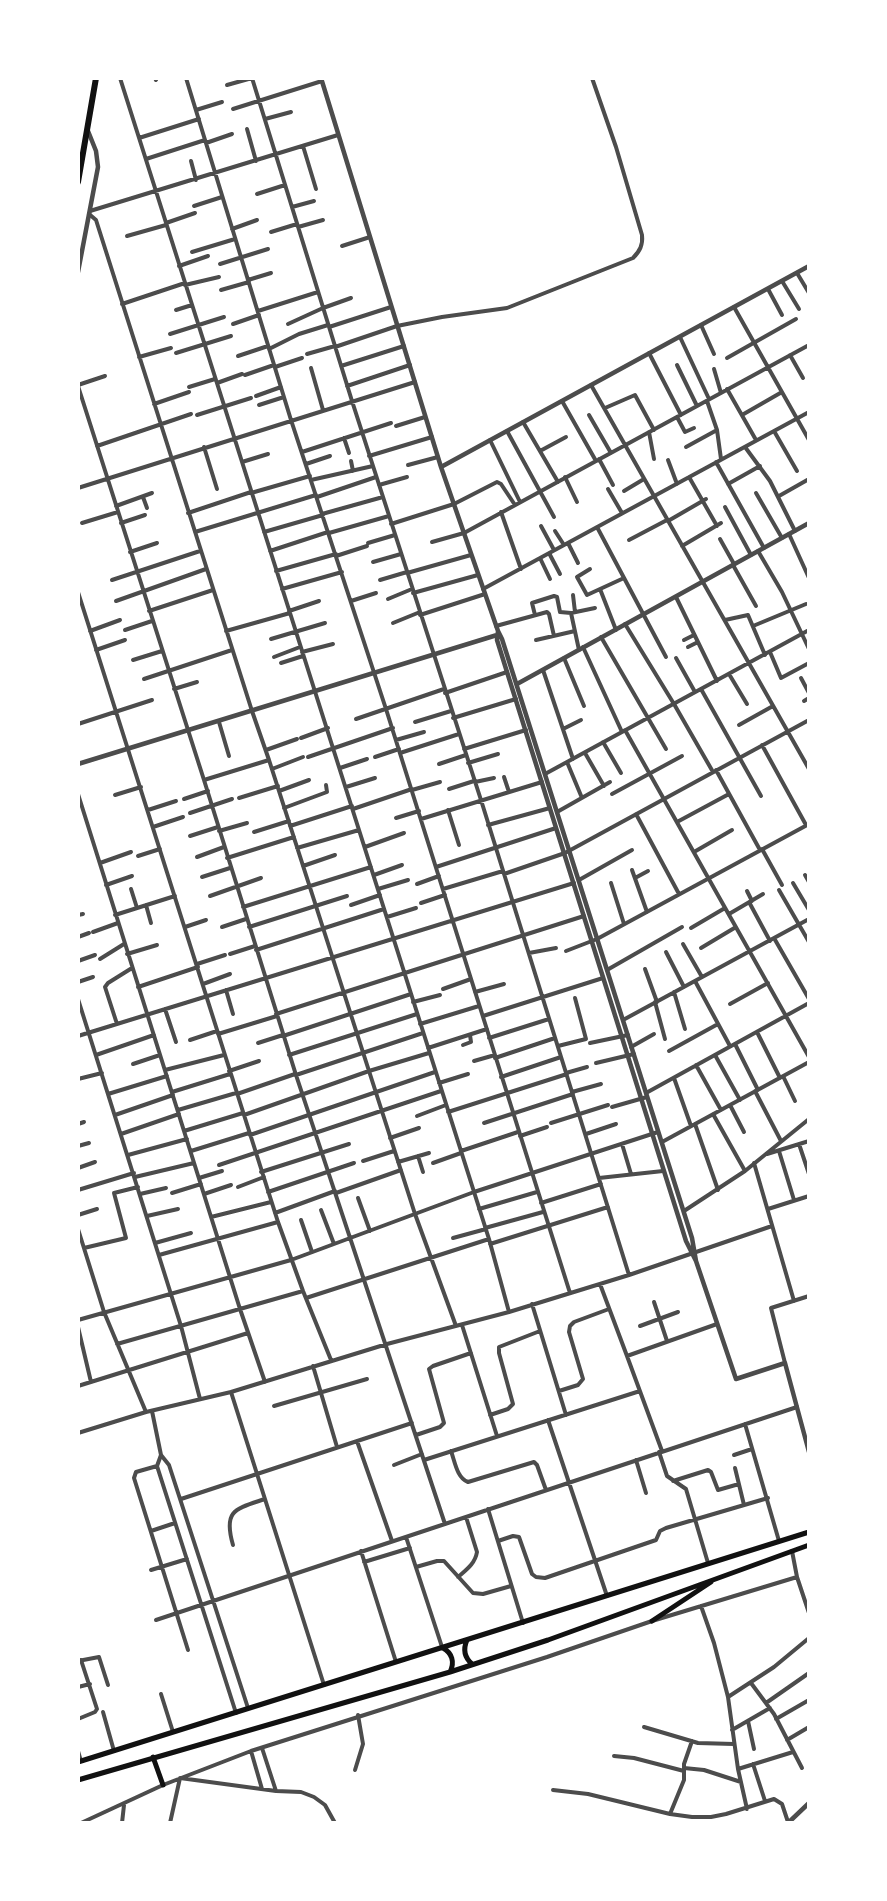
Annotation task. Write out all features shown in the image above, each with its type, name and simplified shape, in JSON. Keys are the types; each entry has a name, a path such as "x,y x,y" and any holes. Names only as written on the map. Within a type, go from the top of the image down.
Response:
{"main road":[{"path":"78,179 96,78"},
{"path":"80,1762 809,1533"},
{"path":"78,1780 450,1672 548,1641 809,1545"},
{"path":"652,1621 720,1576"},
{"path":"467,1640 465,1655 472,1664"},
{"path":"443,1648 452,1658 453,1665 450,1672"},
{"path":"153,1757 163,1785"}],"street":[{"path":"120,78 486,1228 509,1312"},
{"path":"193,78 186,79 274,366 393,728 570,1293"},
{"path":"227,85 252,78 369,456 529,953 629,1275"},
{"path":"307,354 397,326 507,308 633,258 638,253 642,235 616,147 592,78"},
{"path":"233,108 321,80 441,467 557,812 584,916 607,970 684,1211 696,1261 736,1378 785,1363"},
{"path":"196,110 222,102"},
{"path":"265,119 291,112"},
{"path":"139,138 198,119"},
{"path":"247,129 256,161"},
{"path":"78,272 98,168 96,151 88,131"},
{"path":"146,159 232,134"},
{"path":"89,213 338,135"},
{"path":"303,146 316,189"},
{"path":"191,162 196,180"},
{"path":"257,194 285,185"},
{"path":"194,206 222,197"},
{"path":"292,207 314,201"},
{"path":"89,213 96,220 394,1151 456,1326"},
{"path":"128,236 195,213"},
{"path":"232,229 257,220"},
{"path":"271,232 324,220"},
{"path":"342,246 370,237"},
{"path":"192,252 235,239"},
{"path":"220,264 267,249"},
{"path":"179,266 208,256"},
{"path":"441,467 809,266"},
{"path":"221,290 271,273"},
{"path":"797,273 809,293"},
{"path":"122,304 185,284 219,277"},
{"path":"782,281 800,309"},
{"path":"768,289 782,315"},
{"path":"233,324 318,292"},
{"path":"288,324 351,298"},
{"path":"176,310 192,305"},
{"path":"238,356 269,347 300,333 391,307"},
{"path":"734,307 809,440"},
{"path":"170,334 224,317"},
{"path":"727,358 796,319"},
{"path":"701,325 714,354"},
{"path":"176,353 231,336"},
{"path":"680,337 708,400 717,430 721,459"},
{"path":"341,366 404,346"},
{"path":"432,542 464,533 809,346"},
{"path":"139,357 171,348"},
{"path":"649,353 685,432 694,429"},
{"path":"790,355 803,378"},
{"path":"154,404 189,389 302,358"},
{"path":"347,386 410,365"},
{"path":"677,365 697,406"},
{"path":"311,368 323,410"},
{"path":"714,369 721,393"},
{"path":"105,376 78,386 208,791 314,1133 387,1344 445,1524"},
{"path":"78,488 415,382"},
{"path":"591,385 809,769"},
{"path":"197,415 281,387"},
{"path":"728,389 756,440"},
{"path":"742,415 782,392"},
{"path":"604,408 635,395 651,431 654,459"},
{"path":"259,405 284,397"},
{"path":"562,401 598,460 622,513"},
{"path":"393,623 484,592 540,558 809,411"},
{"path":"97,446 191,414"},
{"path":"589,415 611,453"},
{"path":"302,452 344,438 425,417"},
{"path":"524,422 558,482"},
{"path":"686,447 717,430"},
{"path":"507,431 554,517"},
{"path":"774,431 797,471"},
{"path":"540,451 566,436"},
{"path":"369,456 432,437"},
{"path":"344,438 349,453"},
{"path":"490,440 520,502"},
{"path":"204,447 218,489"},
{"path":"744,447 760,466 779,496 795,531"},
{"path":"242,462 268,454"},
{"path":"306,464 330,456"},
{"path":"408,465 438,457"},
{"path":"668,460 677,484"},
{"path":"351,461 353,471"},
{"path":"716,462 764,548"},
{"path":"188,513 251,492 373,466"},
{"path":"728,484 760,466"},
{"path":"195,532 257,511 376,477"},
{"path":"379,485 406,477"},
{"path":"566,477 577,502"},
{"path":"681,546 719,525 689,477"},
{"path":"624,490 644,479"},
{"path":"779,496 809,479"},
{"path":"391,524 454,504 497,482 501,484 515,505"},
{"path":"116,506 152,494"},
{"path":"756,494 782,538"},
{"path":"143,496 147,508"},
{"path":"264,532 383,497"},
{"path":"629,540 704,500"},
{"path":"725,507 751,555"},
{"path":"82,523 118,512"},
{"path":"501,512 521,569"},
{"path":"121,523 145,515"},
{"path":"270,551 328,532 389,516"},
{"path":"517,684 809,523"},
{"path":"541,526 555,550"},
{"path":"597,527 666,657"},
{"path":"555,531 578,562"},
{"path":"789,534 809,578"},
{"path":"276,571 336,555 395,535"},
{"path":"720,539 756,606"},
{"path":"130,552 157,543"},
{"path":"112,580 200,550"},
{"path":"758,551 809,649"},
{"path":"549,553 560,574"},
{"path":"373,562 401,554"},
{"path":"380,580 471,555"},
{"path":"540,558 550,579"},
{"path":"116,601 206,569"},
{"path":"590,569 577,577 585,593 588,594 624,578"},
{"path":"282,589 342,572"},
{"path":"388,599 478,575"},
{"path":"600,589 616,630"},
{"path":"149,611 213,590"},
{"path":"78,592 81,609 141,787 261,1172 291,1260 332,1360"},
{"path":"351,601 376,593"},
{"path":"573,595 575,631 581,649 624,731 809,1057"},
{"path":"535,615 533,602 554,596 558,599 560,612 595,608"},
{"path":"676,597 717,681"},
{"path":"226,631 319,601"},
{"path":"753,626 806,604"},
{"path":"78,764 375,673 498,631 535,615 549,613 554,636"},
{"path":"725,620 746,614 765,654"},
{"path":"90,631 120,620"},
{"path":"125,630 152,621"},
{"path":"271,639 325,623"},
{"path":"625,624 782,885"},
{"path":"545,774 809,630"},
{"path":"536,640 575,631"},
{"path":"684,640 694,635"},
{"path":"601,637 666,749"},
{"path":"96,650 125,640"},
{"path":"688,648 698,642"},
{"path":"274,657 333,644"},
{"path":"144,679 232,650"},
{"path":"133,660 162,651"},
{"path":"280,663 302,652"},
{"path":"770,652 781,678 809,663"},
{"path":"564,658 584,706"},
{"path":"676,658 696,692"},
{"path":"543,670 573,759"},
{"path":"510,671 517,684 518,698"},
{"path":"356,719 510,671"},
{"path":"729,674 747,704"},
{"path":"801,678 809,693"},
{"path":"174,689 197,682"},
{"path":"701,689 761,796"},
{"path":"453,718 518,698"},
{"path":"804,701 809,698"},
{"path":"78,724 152,700"},
{"path":"739,725 773,706"},
{"path":"415,722 451,711"},
{"path":"563,729 581,720"},
{"path":"443,890 567,852 809,720"},
{"path":"219,722 229,756"},
{"path":"266,750 327,728"},
{"path":"272,769 393,728"},
{"path":"464,749 528,729"},
{"path":"528,729 556,828 579,880 603,978 651,1134 694,1253"},
{"path":"396,740 424,732"},
{"path":"375,757 459,734"},
{"path":"603,742 621,773"},
{"path":"566,951 594,940 808,825 762,745"},
{"path":"585,753 603,786"},
{"path":"802,756 809,753"},
{"path":"468,763 498,754"},
{"path":"439,764 466,755"},
{"path":"612,794 682,756"},
{"path":"340,768 367,759"},
{"path":"204,780 269,760"},
{"path":"567,762 582,798"},
{"path":"346,787 375,777"},
{"path":"504,777 508,792"},
{"path":"449,789 494,778"},
{"path":"239,798 309,780"},
{"path":"290,826 440,782"},
{"path":"421,819 542,782"},
{"path":"557,812 609,782"},
{"path":"284,808 327,792 326,785"},
{"path":"115,795 141,787"},
{"path":"184,799 208,791"},
{"path":"78,794 230,1278 265,1382"},
{"path":"677,822 729,794"},
{"path":"190,813 232,799"},
{"path":"148,810 176,801"},
{"path":"488,825 550,808"},
{"path":"448,810 459,845"},
{"path":"396,818 419,811"},
{"path":"636,814 679,894"},
{"path":"153,827 183,817"},
{"path":"254,832 289,820"},
{"path":"190,836 247,823"},
{"path":"436,867 556,828"},
{"path":"297,848 359,830"},
{"path":"694,852 732,830"},
{"path":"365,847 404,834"},
{"path":"228,858 294,837"},
{"path":"197,857 224,847"},
{"path":"138,856 160,849"},
{"path":"579,880 632,850"},
{"path":"100,863 131,852"},
{"path":"303,866 335,855"},
{"path":"374,875 402,865"},
{"path":"243,907 371,867"},
{"path":"202,877 230,868"},
{"path":"632,870 647,912"},
{"path":"635,879 648,871"},
{"path":"805,875 809,882"},
{"path":"106,885 132,876"},
{"path":"417,884 439,876"},
{"path":"210,896 261,878"},
{"path":"378,889 408,880"},
{"path":"78,1036 574,883"},
{"path":"611,883 624,924"},
{"path":"793,883 809,910"},
{"path":"131,889 137,908"},
{"path":"780,890 809,942"},
{"path":"551,1123 640,1099 809,1001 750,902 747,891"},
{"path":"729,914 763,894"},
{"path":"351,905 380,895"},
{"path":"421,903 445,895"},
{"path":"115,915 175,896"},
{"path":"249,927 347,896"},
{"path":"146,905 151,923"},
{"path":"387,917 416,908"},
{"path":"691,928 725,908"},
{"path":"138,987 227,954 255,948 384,909"},
{"path":"78,915 83,914"},
{"path":"190,1040 276,1015 522,934 584,916"},
{"path":"222,927 246,919"},
{"path":"623,1020 809,919"},
{"path":"185,927 207,920"},
{"path":"78,937 118,923"},
{"path":"607,970 682,927"},
{"path":"701,948 736,927"},
{"path":"100,959 124,944"},
{"path":"683,944 702,977"},
{"path":"127,954 157,945"},
{"path":"529,953 556,948"},
{"path":"666,952 684,987"},
{"path":"78,961 95,955"},
{"path":"117,1024 105,989 106,984 132,968"},
{"path":"645,969 665,1039"},
{"path":"203,984 230,974"},
{"path":"78,982 93,977"},
{"path":"483,1016 603,978"},
{"path":"443,988 471,979"},
{"path":"695,981 718,1024 733,1045 782,1141"},
{"path":"730,1004 768,983"},
{"path":"475,993 504,984"},
{"path":"226,990 233,1014"},
{"path":"674,992 685,1029"},
{"path":"258,1043 411,994"},
{"path":"413,1002 440,994"},
{"path":"558,1046 586,1039 574,998"},
{"path":"78,999 181,1326 200,1399"},
{"path":"420,1024 479,1006"},
{"path":"165,1009 176,1042"},
{"path":"289,1055 417,1014"},
{"path":"489,1038 549,1019"},
{"path":"669,1051 718,1024"},
{"path":"184,1131 302,1095 487,1029"},
{"path":"757,1032 795,1101"},
{"path":"121,1134 178,1112 423,1033"},
{"path":"631,1047 654,1034"},
{"path":"96,1055 154,1035"},
{"path":"463,1045 471,1042 470,1035"},
{"path":"590,1042 628,1035"},
{"path":"474,1061 555,1038"},
{"path":"596,1063 634,1054"},
{"path":"133,1064 160,1055"},
{"path":"108,1094 224,1055"},
{"path":"715,1055 740,1100"},
{"path":"501,1077 561,1057"},
{"path":"115,1115 259,1061"},
{"path":"662,1142 809,1062"},
{"path":"696,1065 721,1110"},
{"path":"448,1112 587,1067"},
{"path":"190,1151 249,1134 435,1072"},
{"path":"78,1079 102,1073"},
{"path":"439,1083 468,1074"},
{"path":"674,1078 718,1190"},
{"path":"484,1123 601,1084"},
{"path":"219,1165 441,1091"},
{"path":"417,1116 446,1105"},
{"path":"730,1105 744,1132"},
{"path":"713,1114 745,1171"},
{"path":"684,1211 745,1171 809,1119"},
{"path":"78,1124 84,1122"},
{"path":"586,1134 616,1124"},
{"path":"433,1163 461,1152 546,1127"},
{"path":"390,1138 419,1128"},
{"path":"78,1320 291,1260 474,1192 658,1132"},
{"path":"128,1155 187,1139"},
{"path":"764,1155 809,1141"},
{"path":"78,1146 89,1143"},
{"path":"261,1172 349,1144"},
{"path":"622,1144 631,1174"},
{"path":"800,1144 809,1174"},
{"path":"363,1161 394,1151"},
{"path":"779,1151 794,1200"},
{"path":"398,1162 429,1153"},
{"path":"418,1156 423,1172"},
{"path":"78,1168 95,1162"},
{"path":"78,1191 134,1175 194,1163"},
{"path":"268,1192 354,1163"},
{"path":"754,1163 794,1301"},
{"path":"275,1213 401,1170"},
{"path":"199,1178 222,1171"},
{"path":"599,1178 663,1171"},
{"path":"238,1187 264,1178"},
{"path":"172,1192 201,1184"},
{"path":"541,1203 601,1184"},
{"path":"204,1194 231,1185"},
{"path":"84,1248 126,1238 114,1193 138,1187"},
{"path":"140,1194 166,1188"},
{"path":"479,1209 537,1192"},
{"path":"768,1209 809,1196"},
{"path":"358,1198 370,1231"},
{"path":"211,1217 271,1202"},
{"path":"306,1298 431,1258 608,1207"},
{"path":"78,1215 97,1209"},
{"path":"147,1216 178,1209"},
{"path":"321,1210 334,1244"},
{"path":"453,1238 543,1212"},
{"path":"301,1220 312,1252"},
{"path":"159,1255 278,1222"},
{"path":"78,1441 78,1432 231,1392 387,1344 509,1312 629,1275 772,1226"},
{"path":"78,1229 104,1312 147,1413"},
{"path":"155,1243 191,1233"},
{"path":"600,1284 640,1392 666,1473 673,1481 685,1488 708,1564"},
{"path":"117,1344 303,1291"},
{"path":"809,1296 771,1308 809,1452"},
{"path":"654,1302 667,1341"},
{"path":"532,1304 566,1415"},
{"path":"559,1391 578,1385 583,1379 569,1332 570,1326 574,1322 609,1309"},
{"path":"640,1326 678,1312"},
{"path":"627,1356 717,1324"},
{"path":"462,1325 498,1436"},
{"path":"78,1327 91,1382"},
{"path":"490,1415 508,1409 513,1404 499,1347 540,1331"},
{"path":"78,1386 248,1333"},
{"path":"416,1435 440,1427 444,1423 429,1369 471,1353"},
{"path":"314,1366 338,1448"},
{"path":"274,1406 367,1379"},
{"path":"231,1392 324,1685"},
{"path":"394,1465 451,1451 640,1392"},
{"path":"156,1620 797,1407"},
{"path":"152,1411 162,1455 168,1461 249,1709"},
{"path":"548,1420 607,1596"},
{"path":"180,1500 412,1423"},
{"path":"745,1424 779,1542"},
{"path":"357,1441 392,1541"},
{"path":"734,1455 753,1449"},
{"path":"451,1451 459,1474 464,1481 468,1482 534,1462 546,1490"},
{"path":"162,1455 157,1466 236,1713"},
{"path":"636,1460 646,1493"},
{"path":"157,1466 136,1472 134,1475 188,1650"},
{"path":"735,1468 744,1505"},
{"path":"673,1481 708,1470 718,1490 739,1484"},
{"path":"498,1541 513,1536 519,1537 532,1574 540,1579 656,1540 663,1529 768,1498"},
{"path":"233,1545 228,1526 231,1516 239,1508 265,1499"},
{"path":"488,1509 523,1623"},
{"path":"458,1577 472,1564 477,1552 466,1517"},
{"path":"151,1531 175,1523"},
{"path":"406,1537 443,1648"},
{"path":"364,1563 410,1548"},
{"path":"361,1551 396,1663"},
{"path":"792,1551 797,1577 807,1599 809,1612"},
{"path":"151,1570 187,1559"},
{"path":"416,1567 440,1561 446,1564 469,1591 478,1594 511,1586"},
{"path":"81,1823 163,1785 252,1751 358,1715 547,1657 701,1605 797,1577"},
{"path":"701,1605 728,1697 738,1769 747,1809"},
{"path":"728,1697 751,1683 809,1638"},
{"path":"78,1719 97,1709 80,1661 99,1656 108,1685"},
{"path":"766,1703 809,1673"},
{"path":"751,1683 770,1708 802,1768"},
{"path":"78,1687 90,1684"},
{"path":"161,1694 173,1732"},
{"path":"776,1719 809,1700"},
{"path":"732,1730 770,1708"},
{"path":"103,1713 114,1751"},
{"path":"355,1770 363,1744 358,1715"},
{"path":"748,1721 754,1749"},
{"path":"644,1727 692,1741 734,1744"},
{"path":"787,1740 809,1727"},
{"path":"670,1814 684,1780 684,1770 692,1741"},
{"path":"262,1748 276,1791"},
{"path":"78,1751 80,1762"},
{"path":"252,1751 262,1789"},
{"path":"738,1769 793,1752"},
{"path":"614,1756 634,1758 684,1770 704,1770 741,1782"},
{"path":"753,1764 765,1801"},
{"path":"180,1779 301,1792 325,1805 335,1823"},
{"path":"170,1823 180,1779"},
{"path":"553,1790 608,1798 670,1814 692,1817 711,1817 747,1809 770,1799 782,1804 788,1823 809,1803"},
{"path":"122,1823 124,1805"}]}
